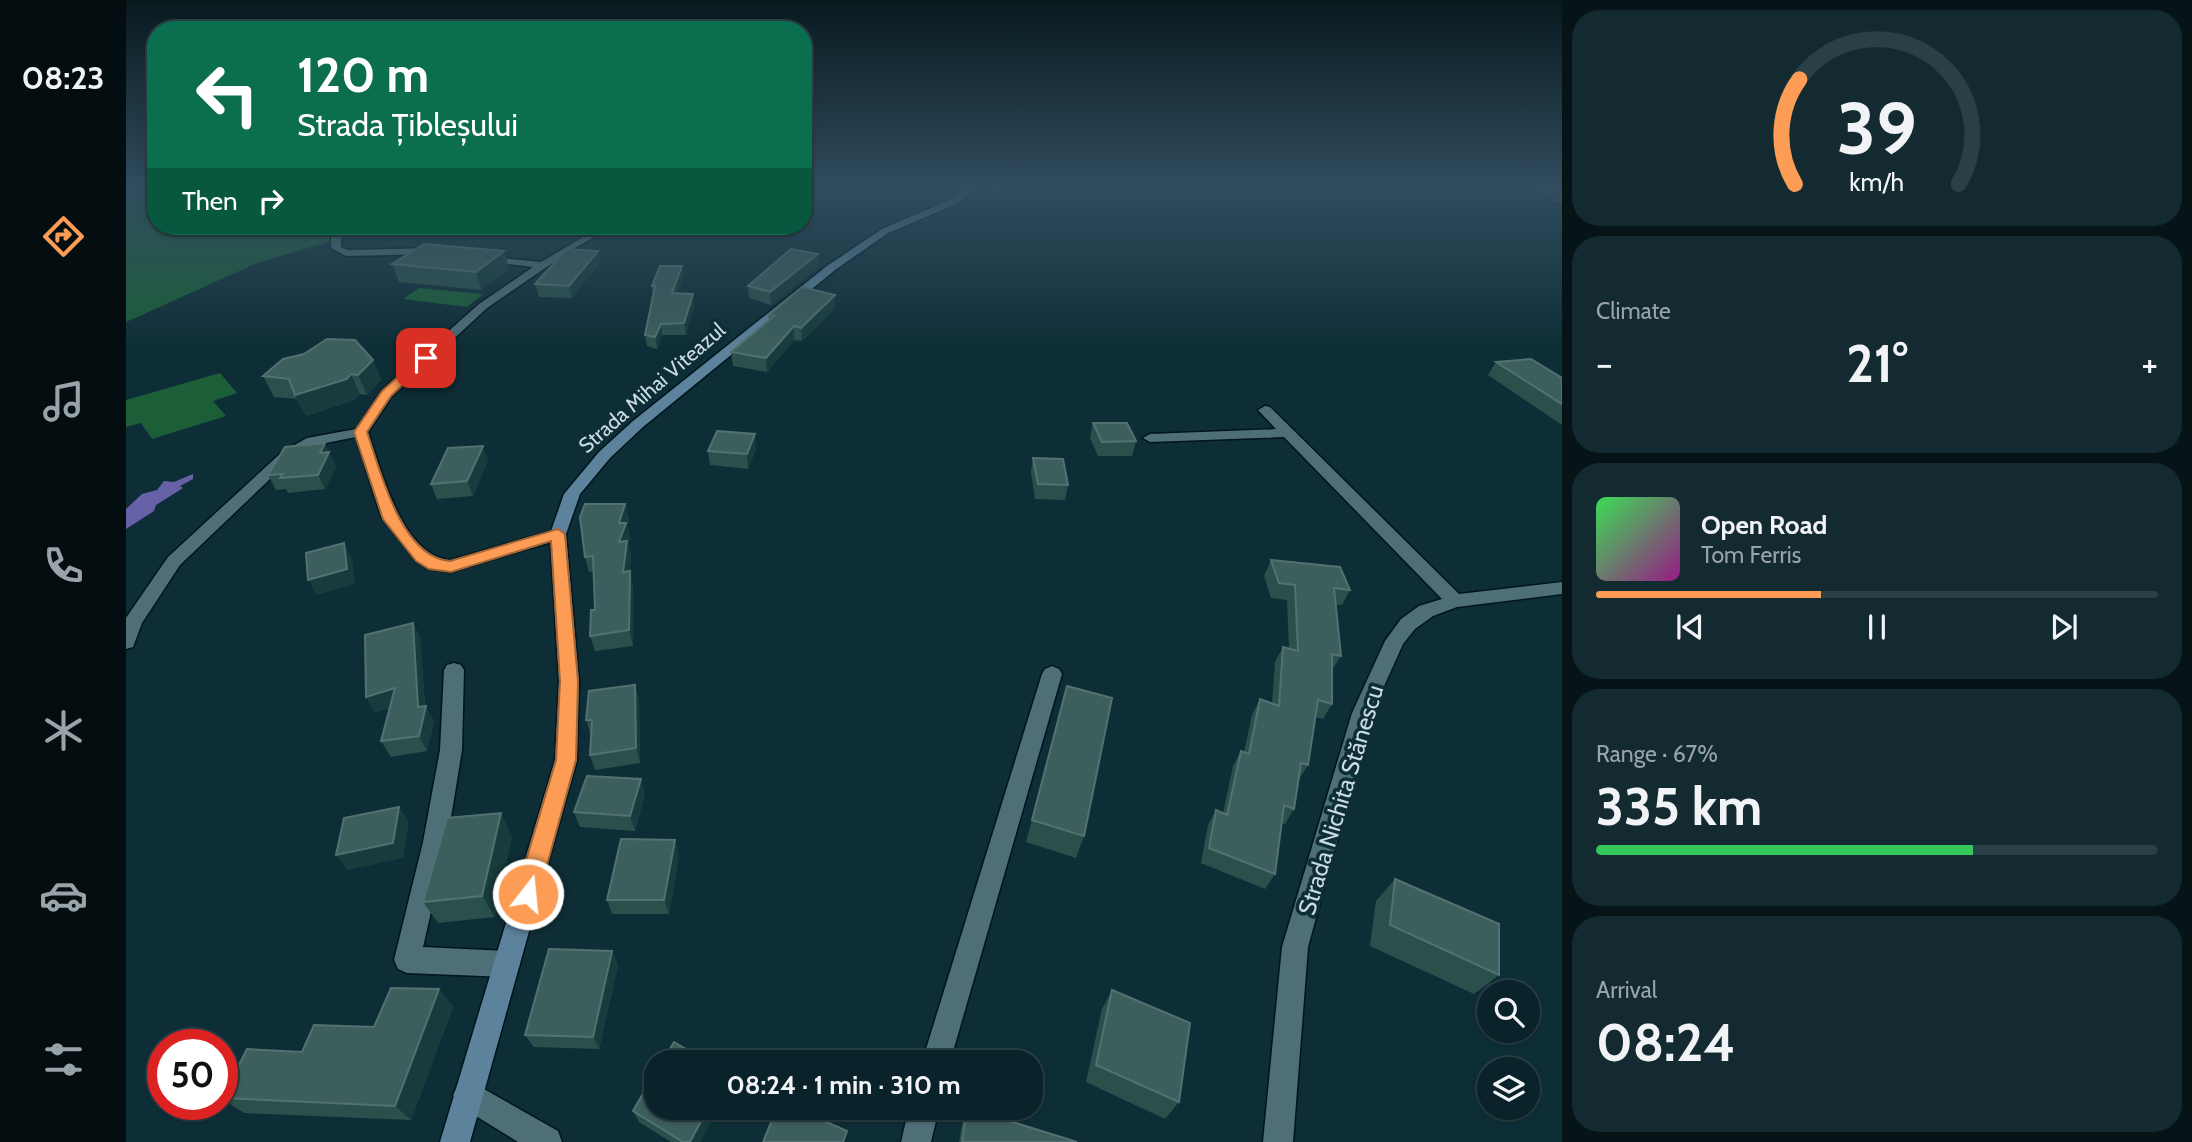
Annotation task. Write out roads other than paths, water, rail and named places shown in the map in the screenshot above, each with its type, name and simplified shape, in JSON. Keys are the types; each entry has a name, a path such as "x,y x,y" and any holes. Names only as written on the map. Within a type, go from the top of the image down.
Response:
{"main road":[{"name":"Strada Mihai Viteazul","path":"455,1142 566,760 569,681 558,534 563,513 573,492 598,463 641,422 791,300 869,241"}],"street":[{"path":"336,241 336,248 346,253 426,250 452,254"},
{"path":"126,642 133,622 174,561 287,455 312,441 361,432 387,393 483,306 580,241"},
{"path":"477,257 542,265"},
{"path":"1265,410 1455,601"},
{"path":"361,432 388,516 422,557 435,565 451,566 558,534"},
{"path":"1150,438 1287,433"},
{"name":"Strada Nichita Stănescu","path":"1278,1142 1295,947 1362,713 1395,640 1408,624 1426,611 1455,601 1562,588"},
{"path":"454,670 451,750 435,842 407,960 507,964"},
{"path":"939,1050 965,954 1014,804 1052,674"},
{"path":"468,1095 547,1142"},
{"path":"916,1142 921,1120"}]}
